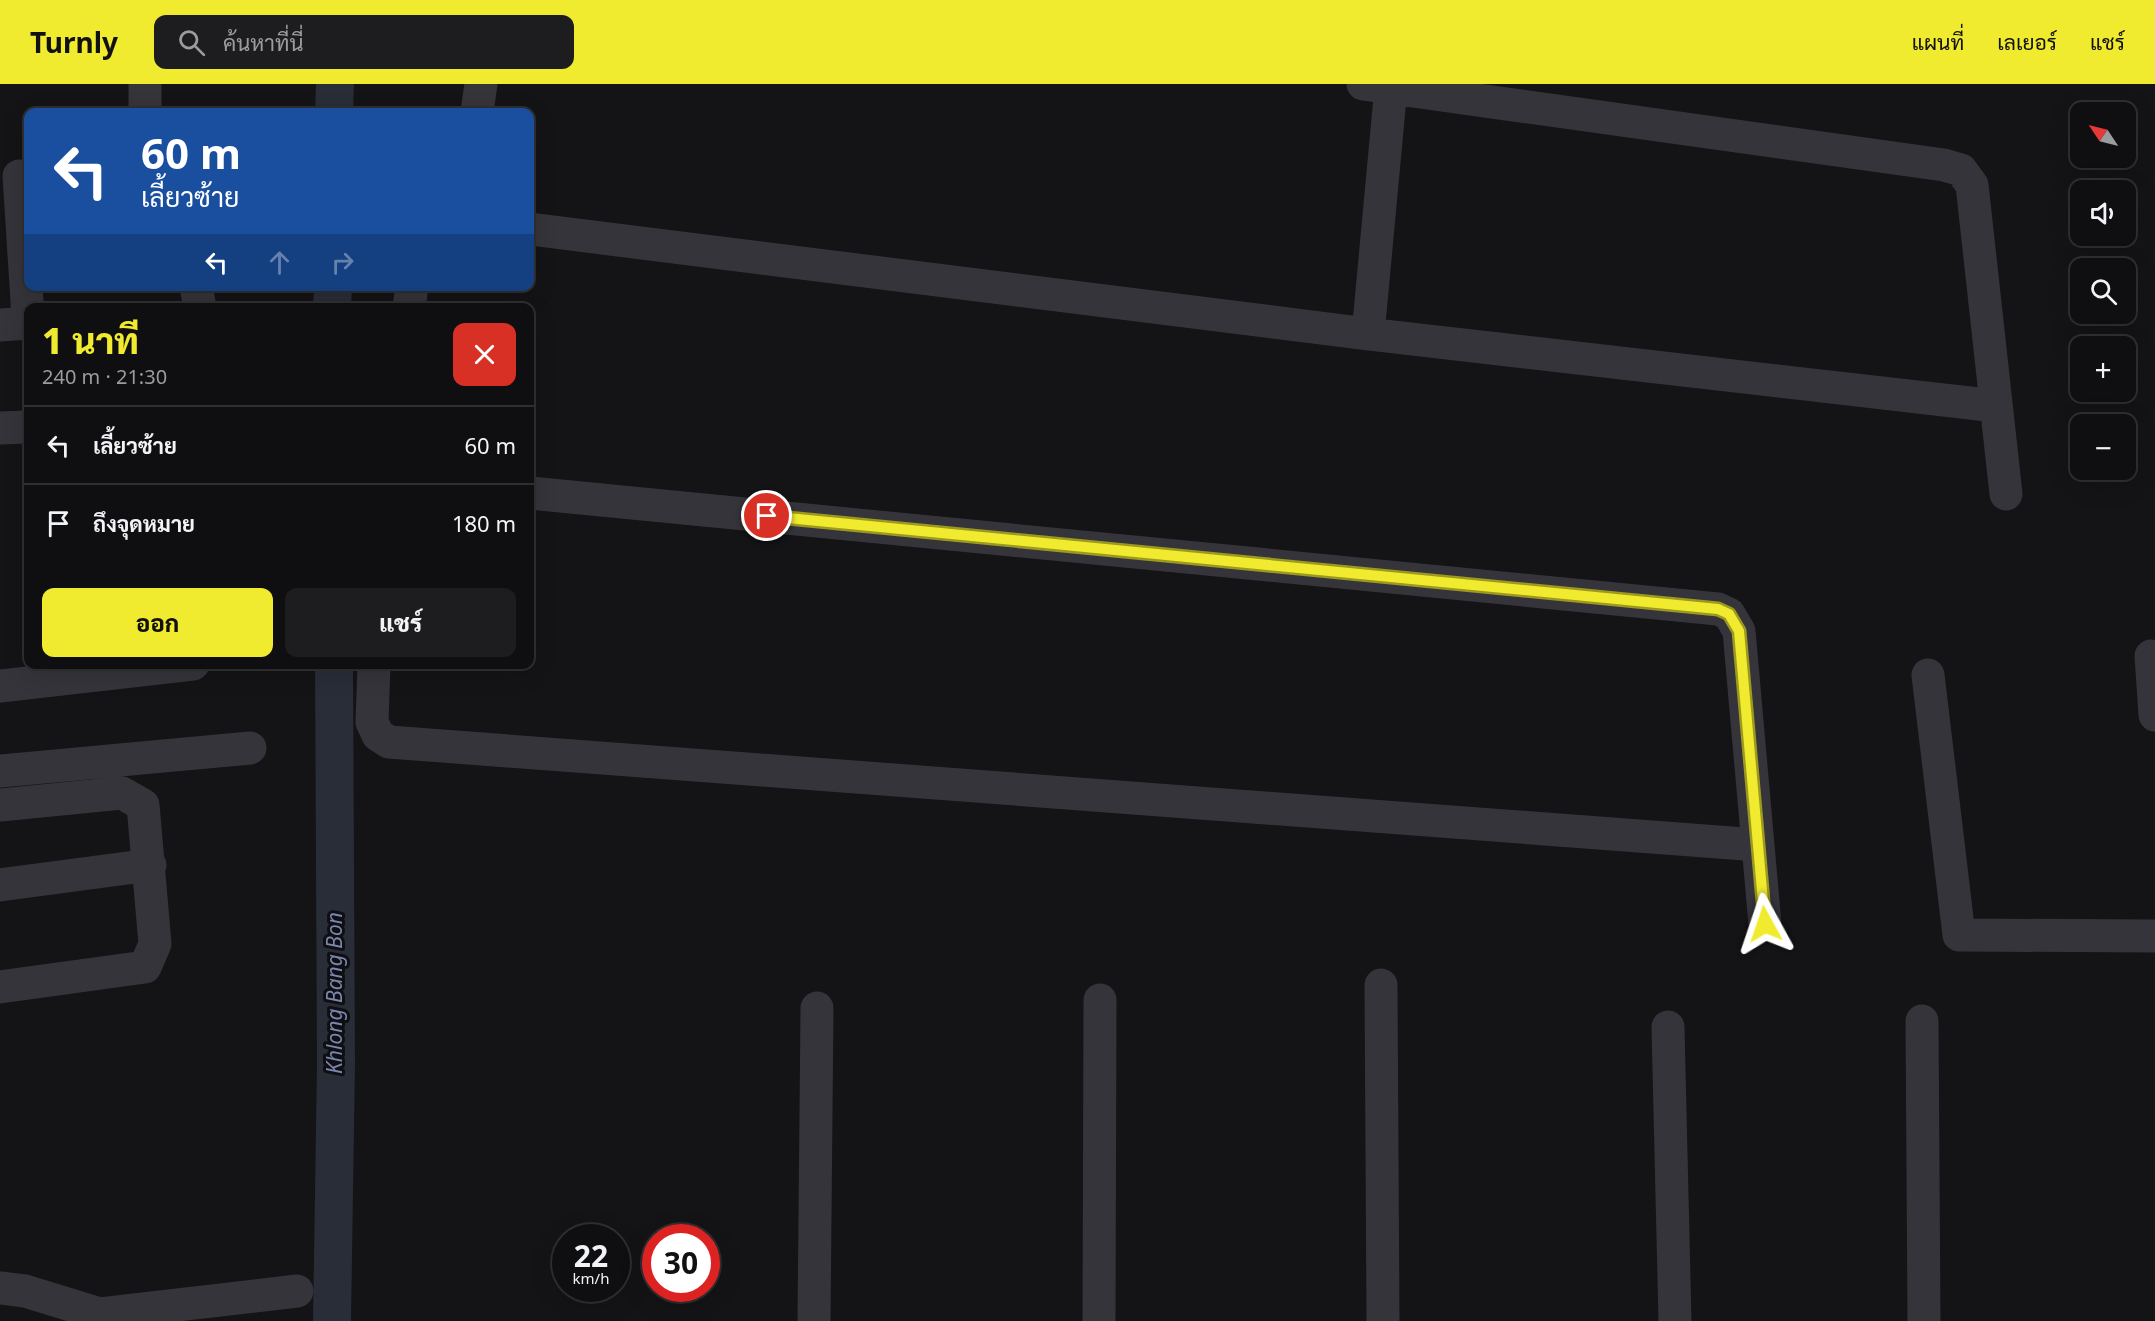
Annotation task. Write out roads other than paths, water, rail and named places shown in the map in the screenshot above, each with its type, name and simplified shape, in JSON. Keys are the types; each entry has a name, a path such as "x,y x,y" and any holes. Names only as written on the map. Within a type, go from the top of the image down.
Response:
{"street":[{"path":"145,84 145,108"},
{"path":"478,108 481,84"},
{"path":"1368,334 1377,86 1944,165 1961,170 1972,185 2006,494"},
{"path":"16,176 24,270"},
{"path":"534,230 1368,334 1996,406"},
{"path":"0,325 24,323"},
{"path":"0,428 24,427"},
{"path":"534,493 1718,609 1729,614 1739,631 1765,924"},
{"path":"2151,656 2155,715"},
{"path":"0,686 149,669"},
{"path":"374,669 372,722 378,735 389,742 1758,845"},
{"path":"1928,675 1959,935 2155,936"},
{"path":"0,771 250,748"},
{"path":"0,805 122,793 143,805 150,865 155,944 145,967 0,987"},
{"path":"0,885 150,865"},
{"path":"1381,985 1383,1321"},
{"path":"1099,1321 1100,1000"},
{"path":"814,1321 817,1008"},
{"path":"1922,1021 1924,1321"},
{"path":"1668,1027 1675,1321"},
{"path":"0,1288 25,1291 100,1314 297,1291"}],"waterway":[{"name":"Khlong Bang Bon","path":"334,108 335,84"},
{"name":"Khlong Bang Bon","path":"332,303 333,291"},
{"name":"Khlong Bang Bon","path":"332,1321 336,1064 334,669"}]}
